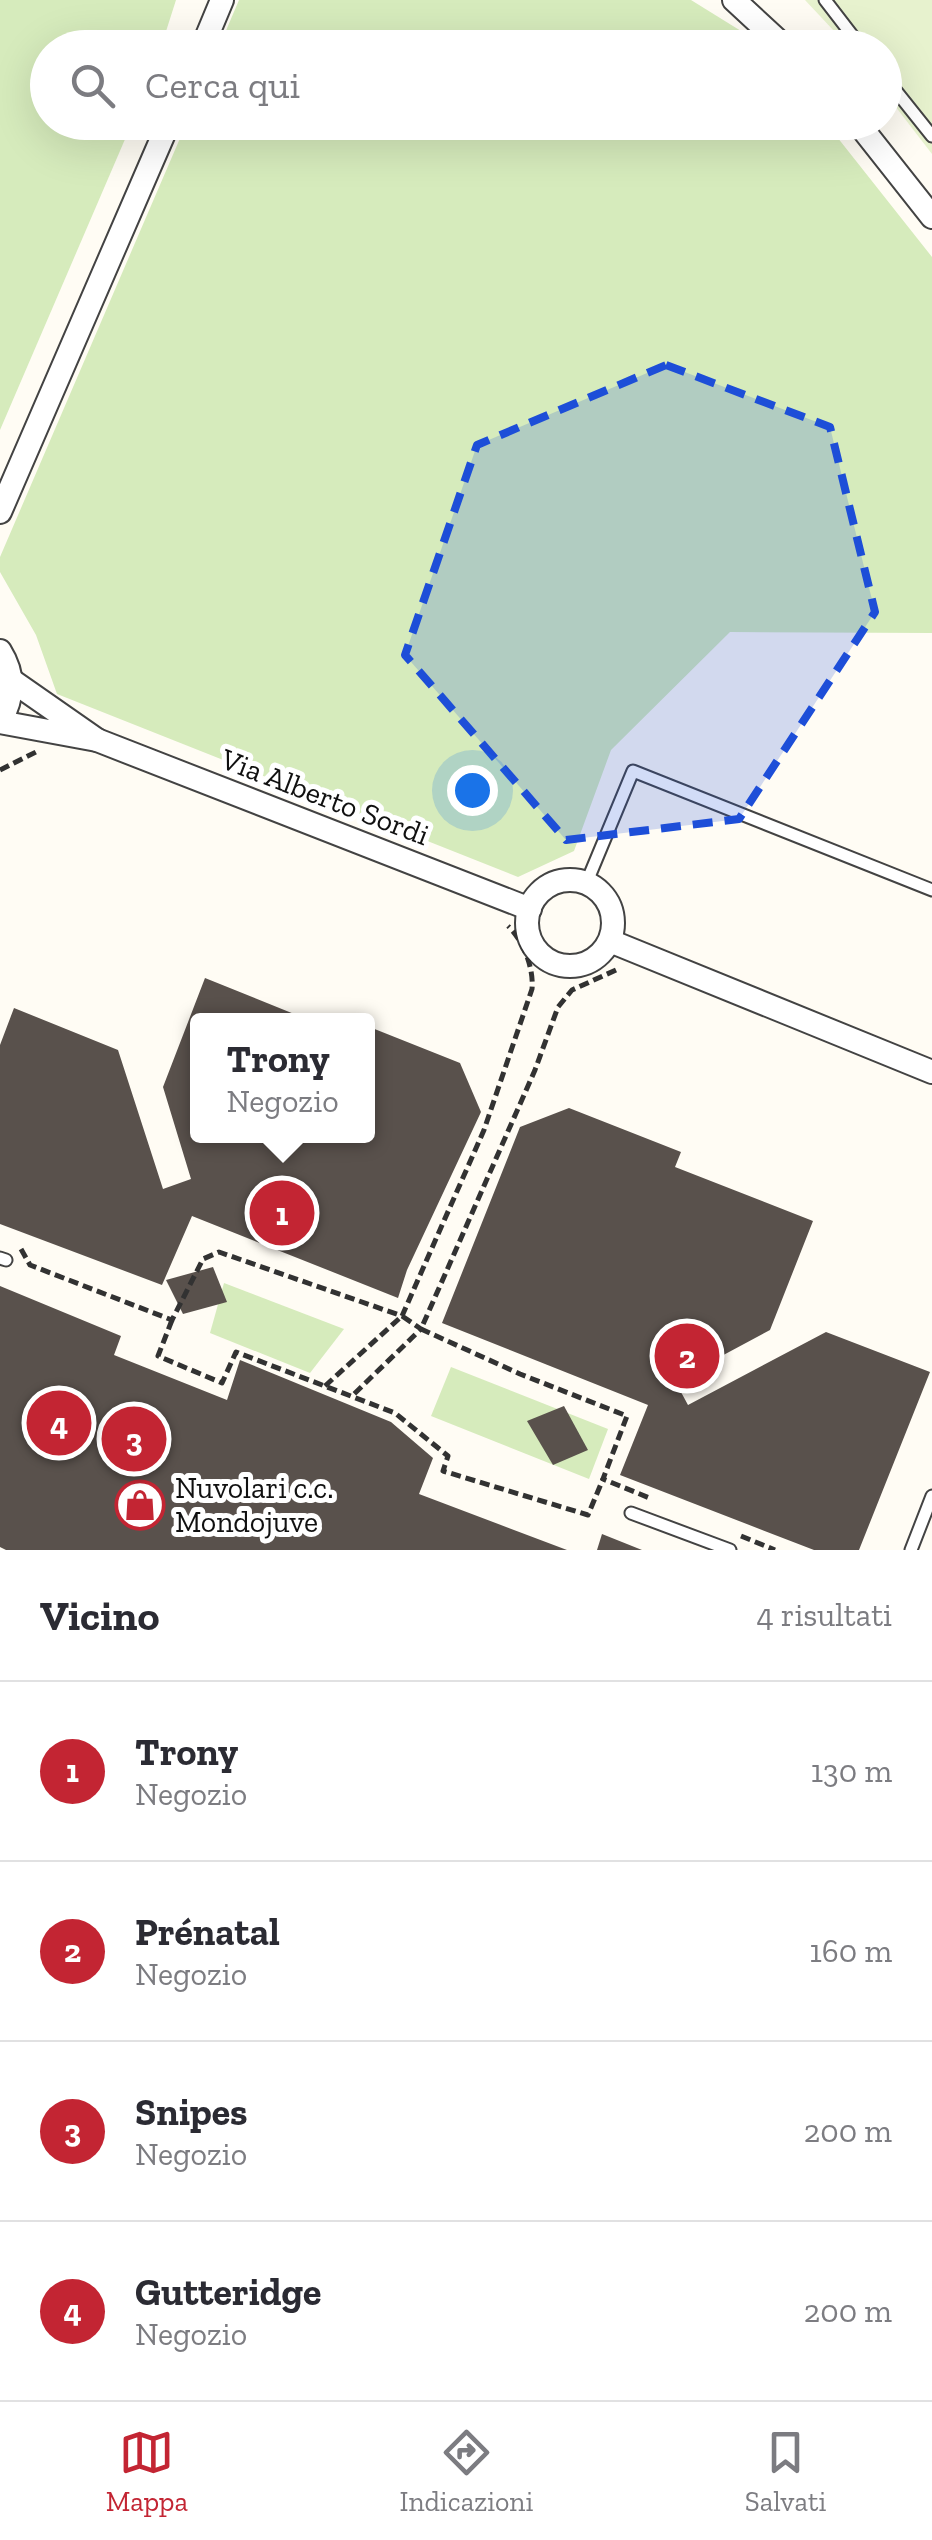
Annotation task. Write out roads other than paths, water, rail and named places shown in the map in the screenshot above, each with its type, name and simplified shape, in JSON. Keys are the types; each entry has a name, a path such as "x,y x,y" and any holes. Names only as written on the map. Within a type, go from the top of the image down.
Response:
{"street":[{"path":"210,30 222,0"},
{"path":"734,0 766,30"},
{"path":"0,512 161,140"},
{"path":"871,140 932,217"},
{"path":"0,650 12,680 9,706 0,722"},
{"name":"Via Alberto Sordi","path":"12,680 97,740"},
{"name":"Via Alberto Sordi","path":"0,722 97,740 530,909"},
{"path":"559,882 586,884 607,901 612,914 610,941 590,962 562,966 548,960 530,938 530,909 536,897 559,882"},
{"path":"610,941 932,1072"}],"lane":[{"path":"825,0 848,30"},
{"path":"902,98 932,136"},
{"path":"586,884 632,772 932,890"},
{"path":"910,1550 932,1496"},
{"path":"632,1514 730,1550"}],"place":[{"name":"Trony","path":"282,1213"},
{"name":"Prénatal","path":"687,1356"},
{"name":"Gutteridge","path":"59,1423"},
{"name":"Snipes","path":"134,1439"},
{"name":"Nuvolari c.c. Mondojuve","path":"140,1505"}]}
